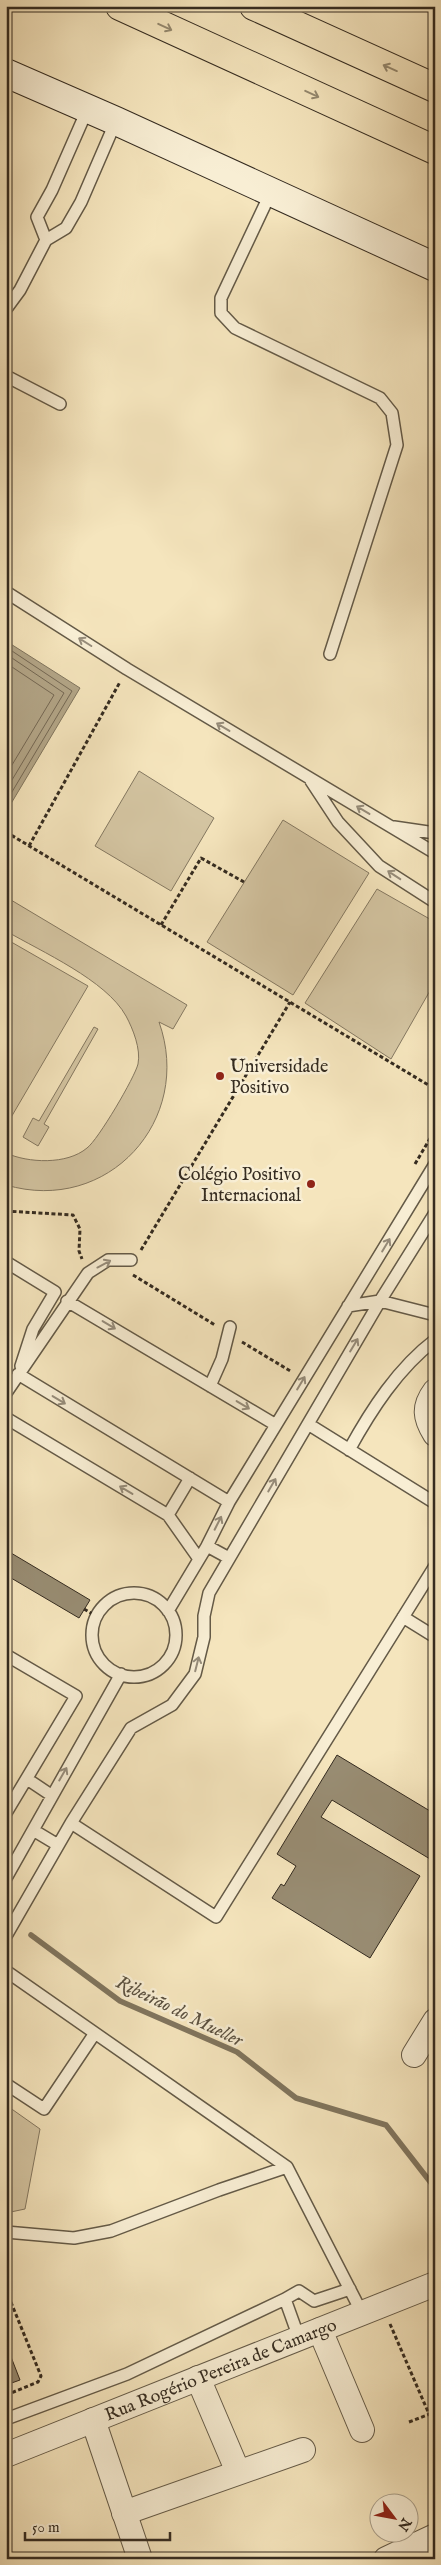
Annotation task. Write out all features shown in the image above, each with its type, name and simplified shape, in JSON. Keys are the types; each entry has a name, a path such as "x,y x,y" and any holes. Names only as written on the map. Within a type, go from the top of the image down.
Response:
{"highway":[{"path":"254,6 435,88"},
{"path":"262,6 315,33"},
{"path":"121,7 435,150"}],"main road":[{"path":"6,73 116,120 435,268"}],"street":[{"path":"430,1401 428,1423 435,1434"},
{"path":"414,2055 435,2021"},
{"name":"Rua Rogério Pereira de Camargo","path":"6,2454 435,2284"},
{"path":"310,2334 362,2430"},
{"path":"198,2378 238,2472"},
{"path":"93,2420 140,2559"},
{"path":"124,2513 303,2450"},
{"path":"386,2559 435,2536"}],"lane":[{"path":"46,240 37,217 52,190 88,108"},
{"path":"6,309 20,290 46,240 66,228 81,202 116,120"},
{"path":"271,192 221,298 221,313 235,328 380,398 392,413 397,445 330,654"},
{"path":"6,376 60,404"},
{"path":"6,592 127,669 435,853"},
{"path":"309,778 338,822 379,866 435,902"},
{"path":"390,826 435,833"},
{"path":"168,1611 207,1546 229,1502 435,1164"},
{"path":"6,1936 71,1823 131,1728 172,1706 195,1674 204,1638 204,1616 210,1592 380,1301 435,1213"},
{"path":"6,1393 42,1342 67,1301 88,1273 108,1260 131,1260"},
{"path":"6,1262 55,1292 32,1329 18,1374"},
{"path":"67,1301 276,1425"},
{"path":"348,1306 380,1301 435,1315"},
{"path":"210,1386 222,1359 229,1330"},
{"path":"349,1450 366,1420 392,1383 435,1340"},
{"path":"18,1374 229,1502"},
{"path":"6,1418 168,1515 199,1559"},
{"path":"308,1424 435,1503"},
{"path":"168,1515 190,1478"},
{"path":"207,1546 230,1558"},
{"path":"71,1823 216,1917 435,1566"},
{"path":"424,1582 435,1589"},
{"path":"134,1592 147,1595 159,1601 168,1611 174,1623 176,1636 167,1660 158,1669 146,1675 134,1677 121,1674 103,1664 97,1655 92,1634 96,1616 108,1601 120,1594 134,1592"},
{"path":"403,1617 432,1635"},
{"path":"6,1655 76,1696 6,1813"},
{"path":"6,1878 51,1795 121,1674"},
{"path":"27,1779 51,1795"},
{"path":"33,1830 58,1845"},
{"path":"6,1971 287,2167 350,2289 372,2309"},
{"path":"6,2084 44,2109 95,2033"},
{"path":"6,2232 74,2238 111,2231 219,2190 287,2167"},
{"path":"6,2419 127,2374 299,2292 314,2301 350,2289"},
{"path":"285,2299 310,2334"}],"path":[{"path":"29,846 127,669"},
{"path":"6,832 435,1089"},
{"path":"161,924 201,858 244,882"},
{"path":"141,1251 290,1002"},
{"path":"410,1172 435,1130"},
{"path":"6,1211 73,1215 80,1229 79,1251 88,1273"},
{"path":"128,1272 229,1330 292,1372 297,1364"},
{"path":"84,1609 96,1616"},
{"path":"6,2290 41,2376 38,2382 6,2396"},
{"path":"372,2309 429,2414"},
{"path":"410,2422 435,2412"}],"shaded area":[{"path":"139,771 214,818 171,891 95,846"},
{"path":"283,820 369,873 293,995 207,942"},
{"path":"377,889 435,922 435,982 391,1059 305,1003"},
{"path":"6,897 187,1005 173,1029 159,1022 167,1058 164,1093 153,1125 134,1152 108,1172 78,1186 43,1191 6,1185 6,1153 25,1159 47,1161 79,1154 87,1148 115,1108 138,1064 139,1058 134,1033 117,1003 104,990 72,968 6,931"},
{"path":"6,939 88,986 6,1126"},
{"path":"94,1027 98,1029 44,1124 49,1127 38,1146 23,1137 33,1118 39,1121"},
{"path":"6,2105 40,2129 25,2209 6,2213"}],"water":[{"path":"6,641 80,688 6,812"}],"building":[{"path":"6,1550 90,1600 79,1618 6,1575"},
{"path":"337,1755 435,1814 435,1851 430,1859 332,1800 321,1817 420,1876 370,1958 272,1898 281,1884 284,1886 296,1866 277,1854"},
{"path":"6,2344 20,2380 6,2385"}],"waterway":[{"name":"Ribeirão do Mueller","path":"31,1935 120,2001 237,2052 296,2098 386,2125 435,2188"}],"place":[{"name":"Universidade Positivo","path":"220,1076"},
{"name":"Colégio Positivo Internacional","path":"311,1184"}]}
